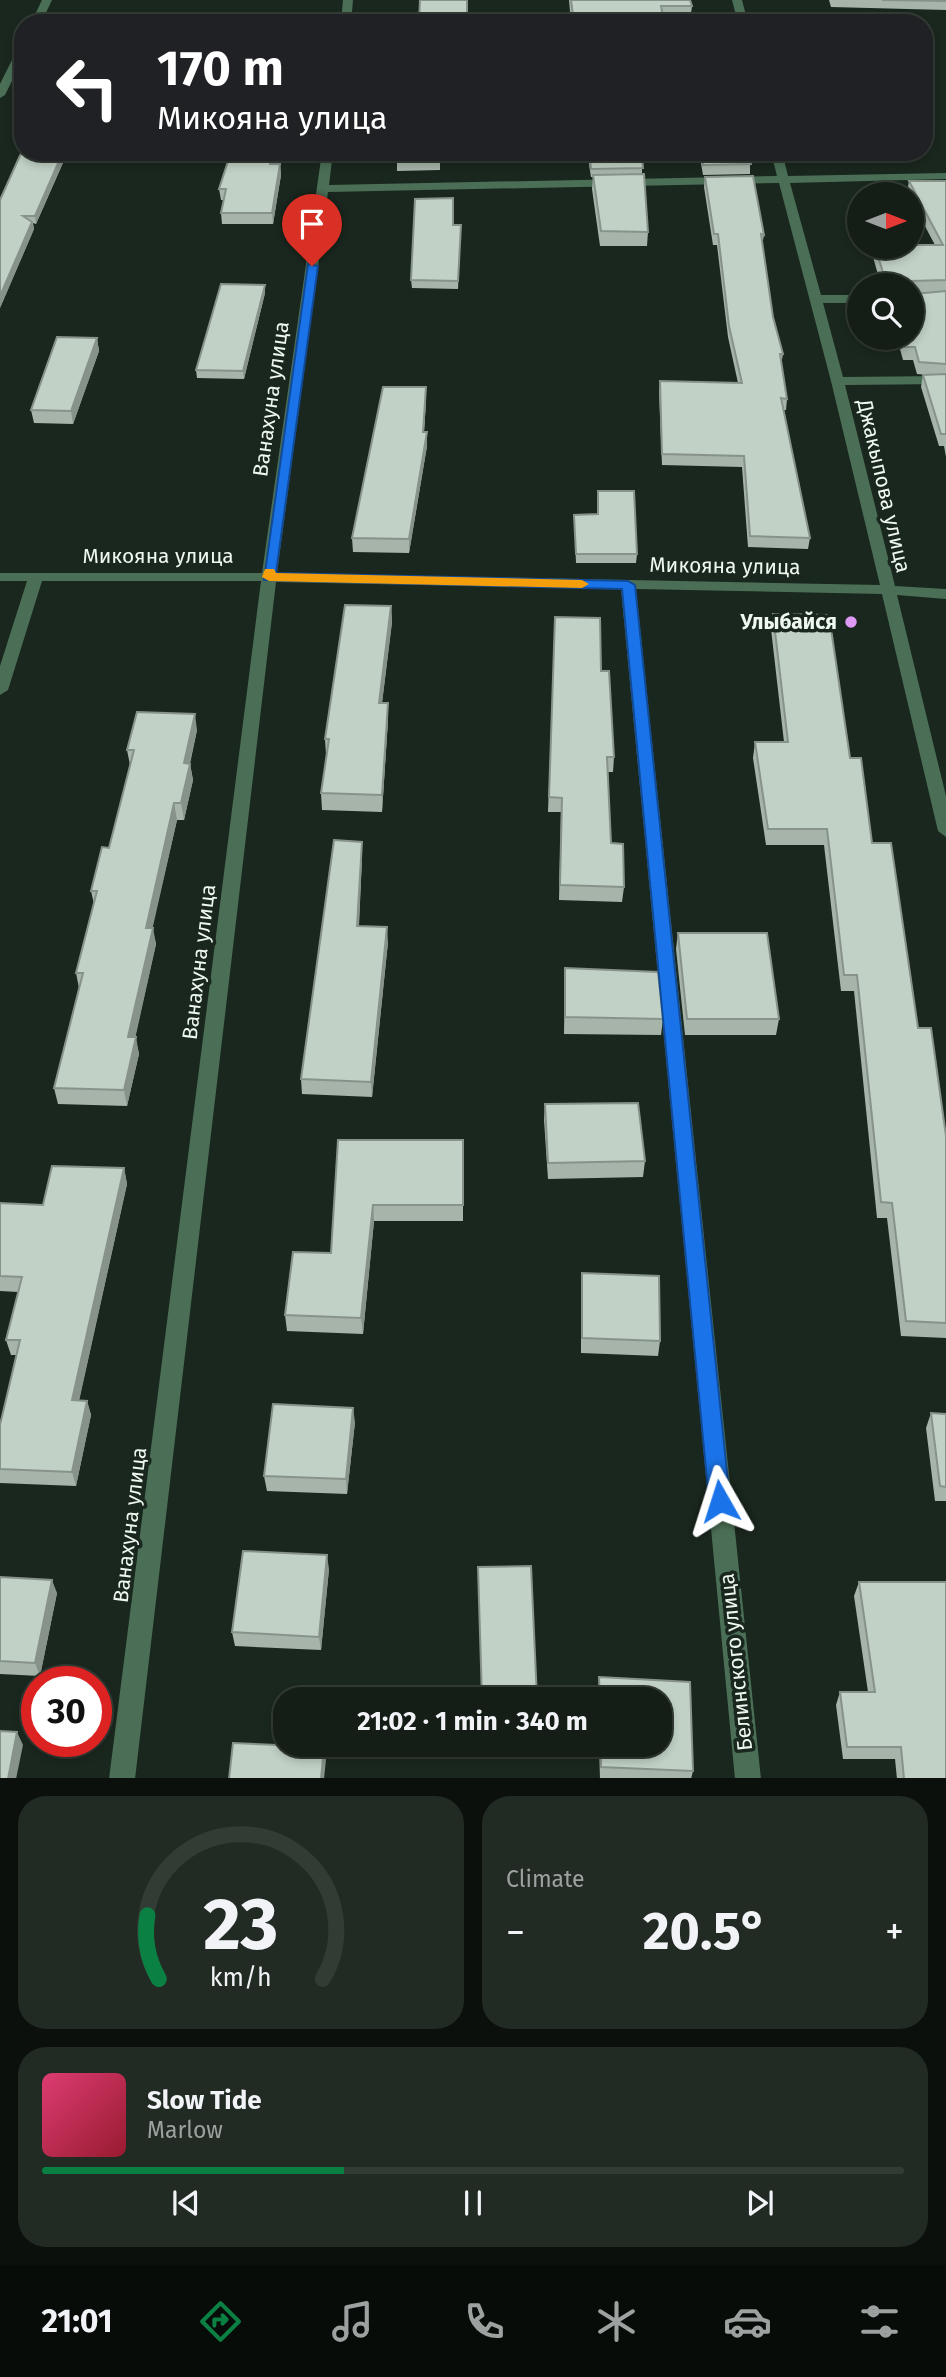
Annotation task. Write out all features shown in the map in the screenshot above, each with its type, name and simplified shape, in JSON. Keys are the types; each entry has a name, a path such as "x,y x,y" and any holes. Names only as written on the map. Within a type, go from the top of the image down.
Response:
{"street":[{"path":"0,95 5,74"},
{"name":"Ванахуна улица","path":"122,1778 269,577 327,161"},
{"name":"Джакыпова улица","path":"778,161 838,381 946,831"},
{"path":"323,189 946,176"},
{"path":"816,299 847,299"},
{"path":"838,381 946,380"},
{"name":"Микояна улица","path":"0,577 269,577 888,590 946,594"},
{"path":"0,690 36,577"},
{"name":"Белинского улица","path":"628,585 748,1778"}],"building":[{"path":"420,0 467,0 467,14 419,14"},
{"path":"571,0 690,0 692,6 661,6 663,14 573,14"},
{"path":"882,0 946,0 946,1"},
{"path":"18,161 59,161 35,216 23,216 32,222 0,296 0,200"},
{"path":"228,161 271,161 270,164 280,164 272,213 221,213 226,189 219,189"},
{"path":"590,161 643,161 643,168 591,169"},
{"path":"703,161 750,161 751,164 703,165"},
{"path":"644,174 648,232 601,231 593,175"},
{"path":"753,176 764,235 761,234 773,317 783,354 780,354 787,399 781,398 810,538 750,536 744,456 662,454 660,381 742,383 729,326 718,234 714,234 705,177"},
{"path":"946,181 946,280 924,281 924,273 883,273 879,259 924,259 924,245 943,245 924,209 924,182 910,182"},
{"path":"453,198 453,225 461,225 458,281 411,280 415,199"},
{"path":"221,284 265,285 243,371 196,370"},
{"path":"946,291 946,364 919,362 916,350 924,350 924,293"},
{"path":"57,337 97,338 71,411 31,410"},
{"path":"946,374 946,434 941,434 923,375"},
{"path":"383,387 426,387 423,432 427,432 409,539 352,538"},
{"path":"598,491 634,491 637,554 576,554 574,515 598,514"},
{"path":"345,605 391,606 379,703 388,703 382,795 321,793 329,739 325,739"},
{"path":"773,614 829,615 850,758 861,758 872,843 891,843 918,1028 931,1028 946,1136 946,1323 906,1321 892,1203 881,1202 857,975 844,975 827,829 768,829 755,742 788,742"},
{"path":"555,617 600,618 601,671 609,671 614,757 607,757 611,843 623,844 624,887 560,885 562,798 549,797"},
{"path":"137,712 195,714 184,763 190,764 181,803 174,803 146,928 153,928 128,1037 136,1037 124,1090 54,1088 83,973 76,973 97,891 91,891 102,847 109,848 134,750 127,750"},
{"path":"334,840 362,842 357,926 387,927 371,1082 301,1079"},
{"path":"678,933 767,933 779,1019 687,1019"},
{"path":"565,968 658,972 663,1019 565,1017"},
{"path":"638,1103 645,1161 548,1163 545,1104"},
{"path":"338,1140 463,1140 463,1205 373,1205 361,1318 285,1315 293,1252 331,1253"},
{"path":"52,1166 124,1168 72,1400 87,1401 72,1472 0,1469 0,1425 20,1340 6,1340 22,1277 0,1276 0,1203 43,1205"},
{"path":"582,1273 659,1276 660,1341 582,1338"},
{"path":"273,1404 353,1408 346,1479 264,1476"},
{"path":"931,1413 946,1414 946,1487 940,1486"},
{"path":"243,1551 327,1555 319,1637 232,1632"},
{"path":"531,1566 536,1687 482,1687 478,1567"},
{"path":"0,1577 52,1580 35,1663 0,1661"},
{"path":"859,1582 946,1582 946,1778 904,1778 901,1747 847,1747 840,1692 875,1692"},
{"path":"599,1677 690,1682 693,1771 601,1767 601,1757 672,1757 672,1687 599,1687"},
{"path":"0,1731 17,1732 8,1778 0,1778"},
{"path":"233,1743 273,1745 273,1757 323,1757 321,1778 229,1778"}],"slow traffic":[{"path":"270,572 269,577 582,584"}],"place":[{"name":"Улыбайся","path":"851,622"}],"route":[{"path":"312,266 269,577 628,585 720,1501"}]}
